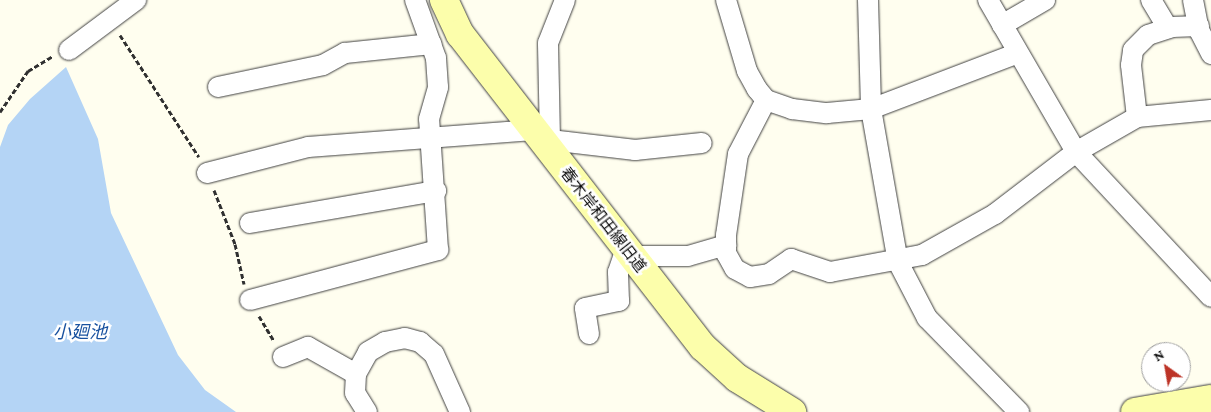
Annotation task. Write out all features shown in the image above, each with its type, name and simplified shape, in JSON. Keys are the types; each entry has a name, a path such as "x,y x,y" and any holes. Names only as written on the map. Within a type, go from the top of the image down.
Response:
{"street":[{"path":"69,50 136,0"},
{"path":"250,300 438,250 433,137 429,119 438,87 432,44 415,0"},
{"name":"春木岸和田線旧道","path":"444,0 460,34 543,139 629,253 719,363 792,412"},
{"path":"543,139 548,43 565,0"},
{"path":"726,0 747,71 766,100 792,110 827,113 870,108 1016,54"},
{"path":"868,0 870,108 898,262 927,318 1019,412"},
{"path":"988,0 1016,54 1076,152 1211,297"},
{"path":"1002,25 1044,0"},
{"path":"1151,0 1168,28"},
{"path":"1194,0 1199,26 1211,54"},
{"path":"1138,117 1130,65 1133,50 1148,35 1168,28 1199,26"},
{"path":"218,87 323,65 345,52 432,44"},
{"path":"766,100 738,154 726,245 736,269 750,277 769,274 791,259 830,272 898,262 922,255 995,214 1076,152 1138,117 1211,110"},
{"path":"207,173 308,147 433,137 543,139 635,150 702,143"},
{"path":"250,223 436,191"},
{"path":"589,334 585,308 619,302 618,272 629,253 688,256 726,245"},
{"path":"367,412 355,393 356,374 368,352 385,342 404,338 420,342 434,354 447,376 460,412"},
{"path":"282,357 308,347 356,374"},
{"path":"1135,412 1211,399"}],"path":[{"path":"0,112 28,71 69,50"}],"water":[{"name":"小廻池","path":"66,67 98,139 111,213 178,355 205,390 236,412 0,412 0,147 8,125 30,99"}]}
